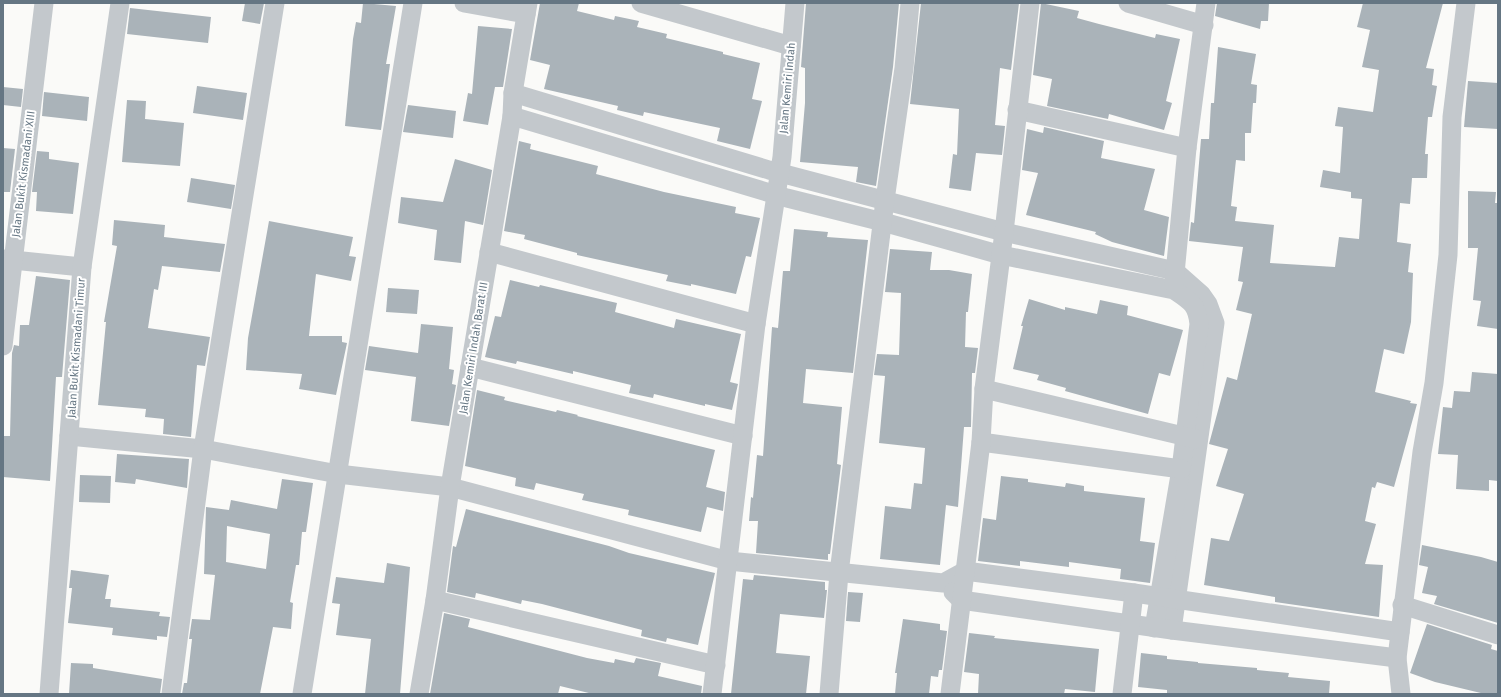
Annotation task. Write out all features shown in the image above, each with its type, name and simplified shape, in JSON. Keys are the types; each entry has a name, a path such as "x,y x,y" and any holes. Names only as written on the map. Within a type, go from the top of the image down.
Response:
{"street":[{"name":"Jalan Bukit Kismadani XIII","path":"3,346 8,260 44,3"},
{"name":"Jalan Bukit Kismadani Timur","path":"49,694 82,267 120,3"},
{"path":"171,694 203,449 275,3"},
{"path":"302,694 413,3"},
{"path":"464,3 527,8"},
{"path":"641,3 791,46"},
{"name":"Jalan Kemiri Indah","path":"712,694 756,324 779,172 794,3"},
{"path":"829,694 839,573 885,200 904,68 910,3"},
{"path":"950,694 981,442 984,389 1004,232 1030,3"},
{"path":"1128,3 1204,25"},
{"path":"1174,290 1187,148 1206,3"},
{"path":"1401,694 1397,658 1402,605 1422,452 1434,383 1448,255 1452,117 1466,3"},
{"name":"Jalan Kemiri Indah Barat III","path":"419,694 435,600 450,487 512,116 513,93 527,8"},
{"path":"513,93 779,172 1004,232 1175,271 1201,294 1208,304 1215,323 1191,438 1163,629"},
{"path":"1017,110 1187,148"},
{"path":"512,116 776,194 1001,255 1174,290 1194,305 1198,313 1199,324 1191,438 1181,469 1168,599"},
{"path":"489,252 756,324"},
{"path":"8,260 82,267"},
{"path":"470,367 743,436"},
{"path":"984,389 1191,438"},
{"path":"70,436 203,449 338,474 450,487 729,561 943,583 965,571 1134,593 1400,632"},
{"path":"981,442 1181,469"},
{"path":"943,583 961,600 1163,629 1397,658"},
{"path":"1122,694 1134,593"},
{"path":"435,600 716,665"},
{"path":"1402,605 1498,635"}],"building":[{"path":"245,3 264,3 260,24 242,21"},
{"path":"363,3 396,6 386,64 390,64 381,130 345,126 353,39 356,22 361,23"},
{"path":"540,3 579,3 577,11 614,20 615,16 639,21 637,27 667,34 666,38 760,63 752,99 762,101 750,149 717,141 720,128 644,112 643,116 617,110 618,106 544,89 550,65 530,60"},
{"path":"806,3 899,3 893,67 876,186 856,182 858,167 800,162 805,103 805,68 801,67"},
{"path":"921,3 1019,3 1011,70 1000,68 995,125 1005,126 1002,155 976,153 971,191 949,188 953,154 957,155 959,109 910,104"},
{"path":"1041,3 1079,11 1077,18 1099,24 1155,38 1156,34 1180,39 1166,101 1172,103 1164,130 1109,114 1108,119 1047,106 1052,79 1033,75"},
{"path":"1217,3 1269,3 1268,21 1261,21 1260,29 1215,16"},
{"path":"1363,3 1443,3 1426,68 1434,69 1432,85 1437,86 1432,117 1428,117 1425,154 1428,154 1427,178 1412,178 1410,204 1400,203 1397,242 1411,244 1408,272 1413,273 1411,322 1404,354 1384,349 1375,392 1411,401 1410,403 1417,404 1394,487 1377,482 1375,488 1372,487 1365,521 1376,524 1365,564 1383,565 1379,617 1275,602 1275,597 1204,585 1211,538 1229,541 1244,494 1216,486 1228,449 1209,444 1227,377 1237,380 1252,314 1236,310 1243,282 1238,281 1243,247 1189,241 1191,222 1194,223 1201,139 1209,139 1211,103 1214,103 1218,47 1256,54 1251,84 1257,85 1256,103 1253,103 1251,133 1245,133 1245,161 1236,160 1231,206 1237,207 1235,221 1274,225 1270,263 1335,267 1339,237 1359,239 1362,199 1351,198 1351,192 1320,187 1323,170 1340,173 1343,127 1335,126 1338,107 1373,112 1379,70 1362,67 1370,30 1357,27"},
{"path":"130,8 211,17 208,43 127,34"},
{"path":"478,26 512,29 503,87 495,87 488,125 463,121 468,93 472,94"},
{"path":"1468,81 1498,83 1498,129 1464,127"},
{"path":"197,86 247,93 243,120 193,113"},
{"path":"3,87 23,89 21,107 3,105"},
{"path":"44,92 89,97 87,121 42,116"},
{"path":"127,100 146,101 145,119 184,123 180,166 122,162"},
{"path":"408,105 456,111 453,138 403,132"},
{"path":"1044,127 1104,141 1101,158 1155,169 1144,210 1169,217 1164,256 1112,242 1095,234 1096,232 1026,215 1038,173 1022,170 1027,129 1043,133"},
{"path":"519,141 531,144 530,149 598,166 596,174 664,192 736,207 735,213 760,218 751,257 746,256 736,294 691,284 691,286 666,281 668,275 577,255 577,253 524,239 525,235 504,231"},
{"path":"3,148 15,149 10,192 3,192"},
{"path":"37,151 49,152 49,159 79,163 73,214 36,211 37,192 32,192"},
{"path":"455,159 492,170 483,225 465,221 461,263 434,260 437,230 398,223 401,197 443,202"},
{"path":"191,178 235,185 231,209 187,202"},
{"path":"1468,191 1496,192 1495,203 1498,203 1498,329 1477,326 1481,301 1473,300 1478,248 1468,248"},
{"path":"114,220 165,225 164,237 225,244 220,272 162,266 158,290 154,289 148,328 210,337 205,366 197,365 191,437 163,434 164,419 145,417 146,409 98,405 106,322 104,322 117,246 112,245"},
{"path":"269,221 353,237 349,256 356,257 351,281 316,274 309,336 342,336 342,342 347,343 336,395 299,389 302,374 246,370 248,338"},
{"path":"794,229 828,232 827,237 868,240 853,373 806,369 803,403 842,407 837,464 841,465 828,560 756,553 758,521 749,521 751,497 753,498 757,455 763,456 772,327 778,328 783,271 790,271"},
{"path":"890,249 932,252 930,270 949,270 972,274 968,312 966,312 965,347 978,348 975,373 972,373 971,427 964,427 958,507 946,505 940,565 880,559 885,506 911,509 914,483 922,484 925,448 879,443 885,376 874,375 877,354 899,355 901,293 885,292"},
{"path":"36,276 70,280 62,377 56,377 50,481 3,477 3,436 10,436 12,353 14,345 19,346 20,325 29,325"},
{"path":"510,280 539,287 540,285 617,303 615,312 674,328 676,319 741,334 730,382 738,384 732,410 705,404 705,406 654,394 653,398 629,393 631,385 573,371 573,374 517,361 516,364 485,357 495,316 501,317"},
{"path":"388,288 419,290 417,314 386,312"},
{"path":"1029,299 1065,310 1065,307 1097,314 1100,300 1128,306 1127,315 1183,330 1170,376 1159,373 1148,414 1065,391 1066,388 1037,380 1039,375 1013,369 1023,326 1021,326"},
{"path":"421,324 453,327 449,369 454,370 452,384 456,385 449,426 411,421 416,377 365,370 369,346 418,353"},
{"path":"1472,372 1498,374 1498,481 1489,480 1489,491 1456,489 1458,455 1438,454 1443,407 1452,408 1454,391 1470,392"},
{"path":"477,390 505,397 504,400 556,412 557,410 715,450 706,487 725,492 723,511 707,507 701,532 628,515 629,510 582,500 584,494 536,483 534,490 515,486 516,478 465,466"},
{"path":"117,454 189,459 187,488 136,479 135,484 115,482"},
{"path":"80,475 111,476 110,503 79,502"},
{"path":"1001,476 1028,479 1028,482 1065,487 1066,483 1084,486 1084,491 1145,498 1140,541 1155,543 1150,583 1120,579 1121,569 1069,562 1069,567 1020,561 1020,566 978,561 983,518 996,520"},
{"path":"282,479 313,483 306,532 302,532 299,565 296,565 290,602 293,603 291,629 273,627 260,694 182,694 184,683 187,683 192,639 189,639 192,619 210,620 215,575 204,574 206,507 229,510 231,500 277,509","holes":["227,526 270,534 266,569 226,562"]},
{"path":"466,509 609,546 629,553 715,573 698,645 667,638 666,642 641,636 642,630 542,604 522,600 521,604 476,593 475,598 447,592 453,546 456,547"},
{"path":"1422,545 1498,562 1498,623 1434,604 1437,596 1422,593 1428,567 1419,565"},
{"path":"387,563 410,567 400,694 365,694 371,639 336,635 340,604 332,603 336,577 384,583"},
{"path":"71,570 109,575 105,599 111,599 110,607 160,612 159,616 170,617 167,637 157,636 157,640 112,635 113,628 68,623 72,588 69,588"},
{"path":"754,575 825,582 825,590 827,590 824,618 780,614 776,653 810,656 806,694 731,694 743,579 753,580"},
{"path":"848,592 863,593 860,622 846,621"},
{"path":"444,613 470,619 468,627 587,658 614,663 615,659 634,663 636,658 661,663 658,676 702,686 701,694 593,694 560,686 558,694 430,694"},
{"path":"903,619 940,624 940,630 947,631 942,670 939,670 938,677 931,676 929,694 895,694 897,673 895,673"},
{"path":"1427,624 1492,645 1491,649 1498,651 1498,694 1485,694 1435,682 1410,673"},
{"path":"969,633 995,636 994,638 1099,649 1095,692 1065,689 1064,694 978,694 979,674 964,672"},
{"path":"1141,653 1167,656 1167,659 1257,668 1257,670 1289,673 1288,677 1330,681 1329,694 1167,694 1167,690 1138,687"},
{"path":"71,663 93,664 93,668 162,679 160,694 69,694"}]}
